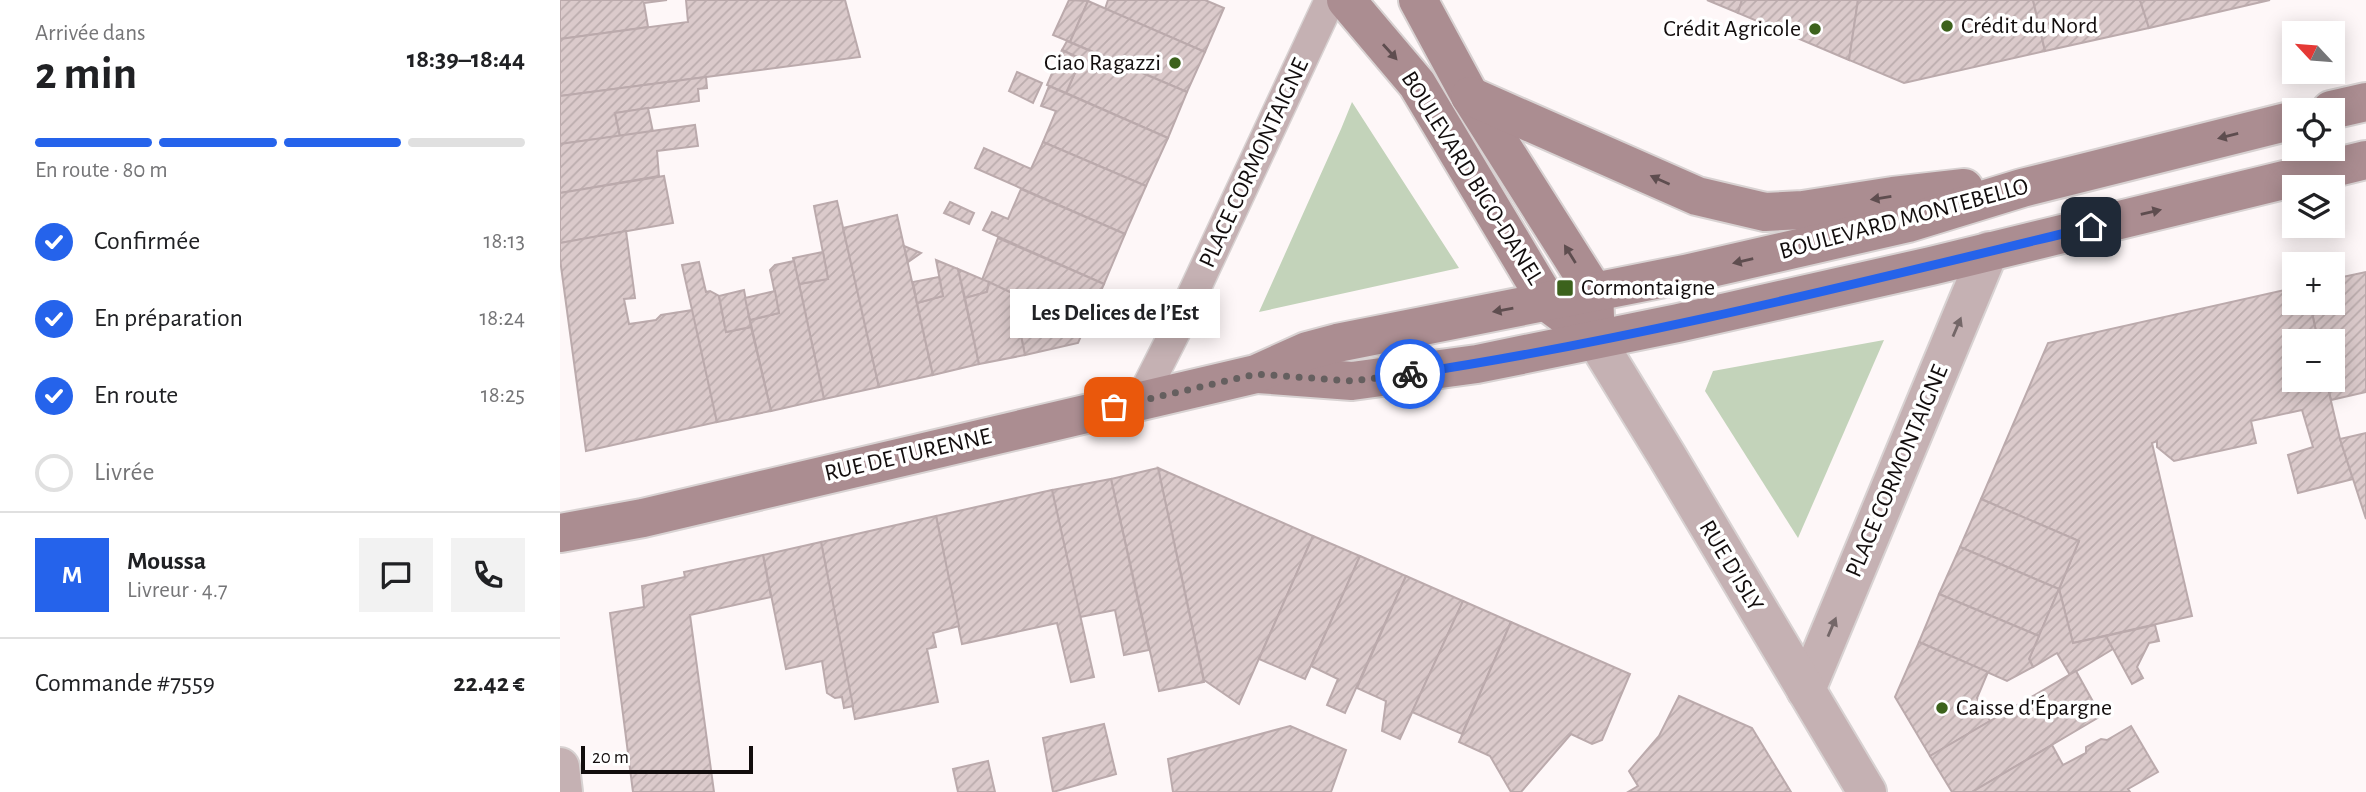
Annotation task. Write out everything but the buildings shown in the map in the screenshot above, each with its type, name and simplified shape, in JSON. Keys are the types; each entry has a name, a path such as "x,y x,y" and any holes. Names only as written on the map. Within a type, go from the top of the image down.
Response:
{"main road":[{"name":"BOULEVARD BIGO-DANEL","path":"1346,0 1417,84 1548,303 1596,340"},
{"name":"BOULEVARD BIGO-DANEL","path":"1419,0 1470,96 1594,292 1596,340"},
{"path":"1470,96 1697,196 1765,212 1803,210 1951,188 2022,188"},
{"path":"2345,107 2366,102"},
{"name":"BOULEVARD MONTEBELLO","path":"1594,292 1908,223 2022,188 2282,123"},
{"name":"BOULEVARD MONTEBELLO","path":"1596,340 1931,267 2366,160"},
{"name":"RUE DE TURENNE","path":"560,533 643,518 1256,374 1307,351 1337,344 1594,292"},
{"name":"RUE DE TURENNE","path":"1256,374 1362,380 1477,363 1596,340"}],"street":[{"name":"PLACE CORMONTAIGNE","path":"1805,690 1989,251"},
{"name":"RUE D'ISLY","path":"1596,340 1867,792"},
{"path":"560,767 563,792"}],"lane":[{"name":"PLACE CORMONTAIGNE","path":"1140,401 1182,318 1330,0"}],"green space":[{"path":"1352,102 1459,268 1259,312 1341,129"},
{"path":"1884,340 1798,538 1705,391 1713,371"}],"way so far":[{"path":"1114,407 1256,374 1352,381 1410,374"}],"place":[{"name":"Crédit du Nord","path":"1947,26"},
{"name":"Crédit Agricole","path":"1815,29"},
{"name":"Ciao Ragazzi","path":"1175,63"},
{"name":"Cormontaigne","path":"1565,288"},
{"name":"Les Delices de l’Est","path":"1114,407"},
{"name":"Caisse d'Épargne","path":"1942,708"}],"route":[{"path":"1410,374 1575,345 1678,323 1931,267 2091,227"}]}
